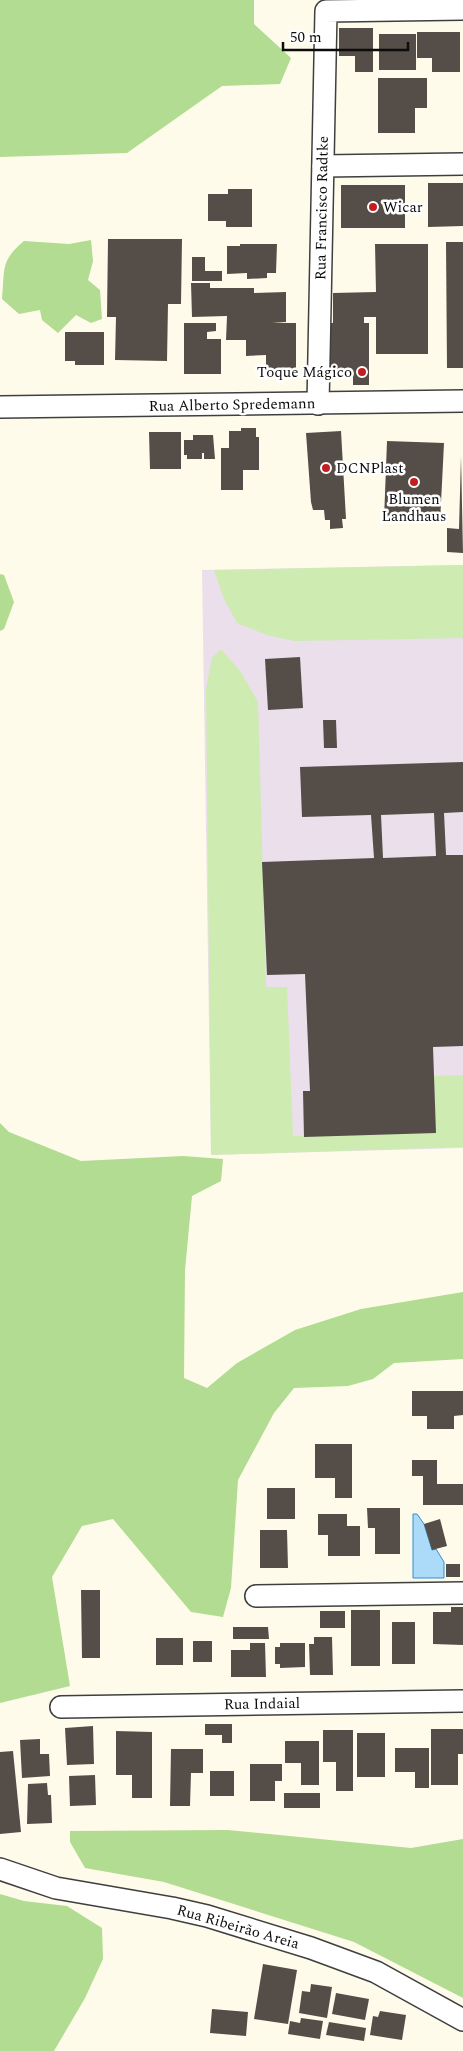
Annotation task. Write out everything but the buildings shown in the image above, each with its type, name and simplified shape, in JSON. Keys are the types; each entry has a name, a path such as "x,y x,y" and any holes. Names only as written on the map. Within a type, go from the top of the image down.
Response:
{"street":[{"name":"Rua Francisco Radtke","path":"318,404 326,11 463,9"},
{"path":"323,166 463,164"},
{"name":"Rua Alberto Spredemann","path":"0,407 463,401"},
{"path":"256,1596 463,1593"},
{"name":"Rua Indaial","path":"61,1707 463,1701"},
{"name":"Rua Ribeirão Areia","path":"0,1869 56,1888 198,1914 311,1948 376,1972 463,2020"}],"shaded area":[{"path":"463,565 463,1148 211,1155 202,570"}],"green space":[{"path":"0,0 254,0 254,24 291,58 280,84 222,86 127,153 0,157"},
{"path":"91,240 93,261 88,280 100,290 102,319 91,323 76,315 58,333 42,320 40,310 19,314 2,299 7,260 24,241 69,244"},
{"path":"463,565 463,638 294,641 267,635 237,623 224,599 214,570"},
{"path":"0,574 4,575 14,602 4,629 0,631"},
{"path":"221,649 241,672 258,702 266,987 287,987 293,1136 436,1133 434,1076 463,1075 463,1147 211,1155 206,689 212,658"},
{"path":"0,1123 9,1132 81,1161 183,1156 223,1159 221,1181 192,1196 185,1270 184,1378 207,1388 237,1363 295,1330 361,1309 463,1292 463,1359 394,1363 373,1379 348,1386 294,1388 274,1413 238,1480 231,1588 223,1617 191,1612 113,1519 82,1526 52,1577 70,1686 0,1703"},
{"path":"228,1830 411,1848 463,1839 463,1998 354,1942 164,1882 85,1868 70,1842 70,1831"},
{"path":"0,1894 24,1901 67,1906 102,1928 103,1959 85,1998 54,2051 0,2051"}],"water":[{"path":"413,1514 417,1514 424,1524 432,1550 436,1549 444,1562 444,1578 413,1578"}],"place":[{"name":"Wicar","path":"373,207"},
{"name":"Toque Mágico","path":"362,372"},
{"name":"DCNPlast","path":"326,468"},
{"name":"Blumen Landhaus","path":"414,482"}]}
